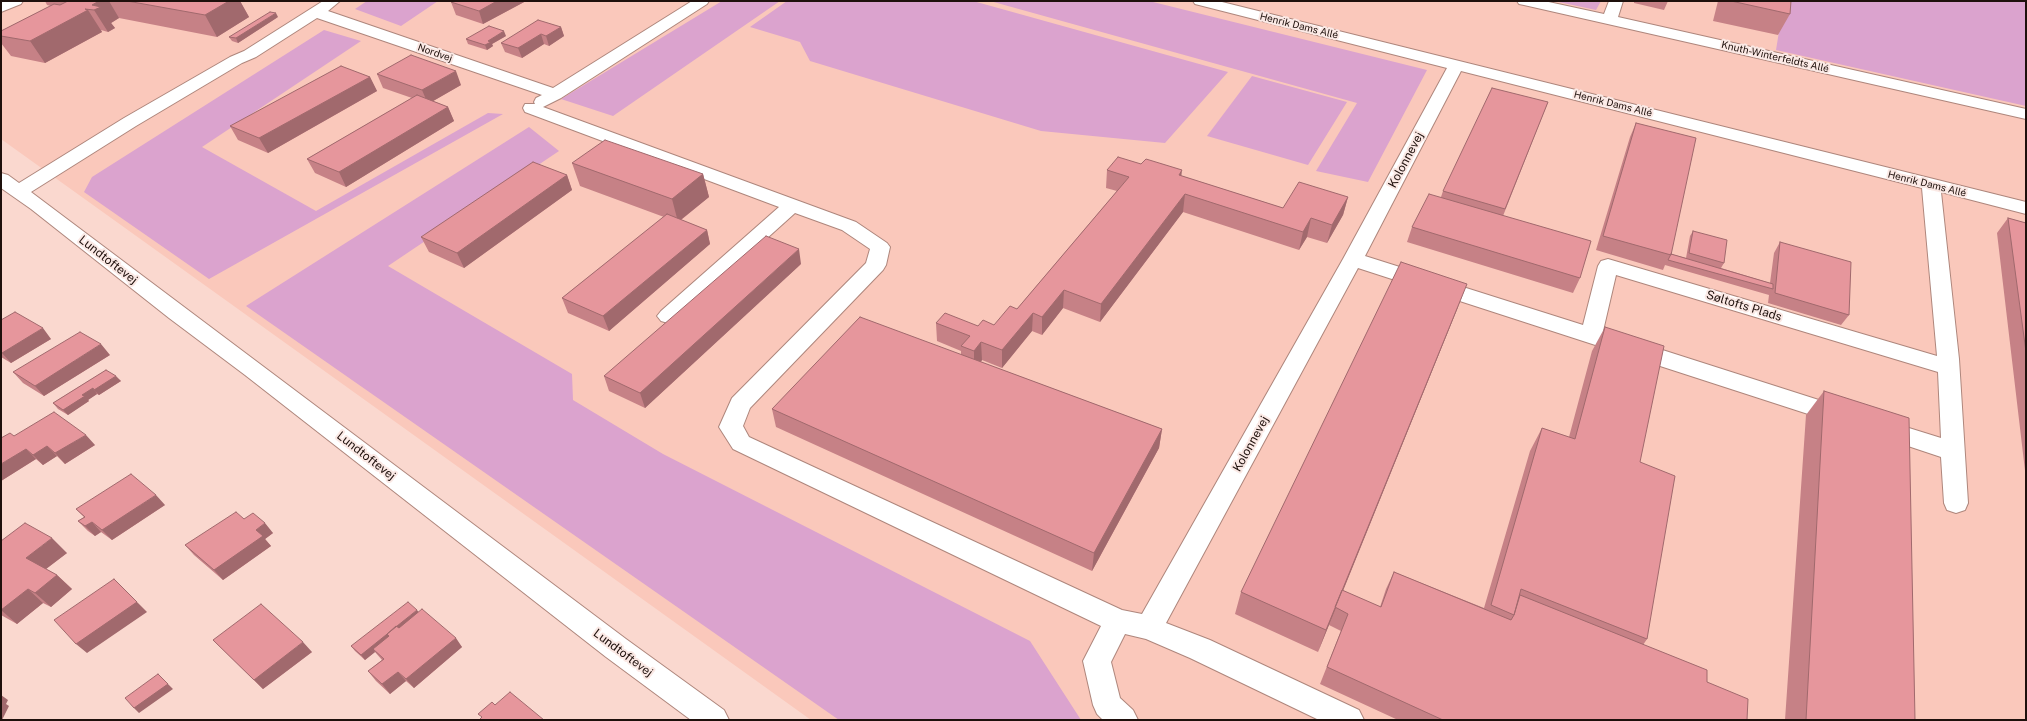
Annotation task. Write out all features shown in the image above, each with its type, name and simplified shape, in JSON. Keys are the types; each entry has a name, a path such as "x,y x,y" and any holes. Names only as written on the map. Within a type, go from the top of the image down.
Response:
{"street":[{"path":"1,8 15,1"},
{"path":"18,192 130,122 236,60 250,54 333,1"},
{"path":"702,1 531,108 849,226 880,247 876,265 740,404 731,427 741,443 1118,621 1149,628 1200,649 1349,720"},
{"name":"Henrik Dams Allé","path":"1200,1 2026,208"},
{"name":"Knuth-Winterfeldts Allé","path":"1524,1 2026,114"},
{"path":"1609,20 1616,1"},
{"name":"Nordvej","path":"316,12 555,94"},
{"name":"Kolonnevej","path":"1149,628 1353,259 1456,65"},
{"name":"Lundtoftevej","path":"1,179 176,313 253,369 616,648 714,720"},
{"path":"1931,185 1948,367 1956,503"},
{"path":"668,316 793,204"},
{"path":"1353,259 1952,451"},
{"name":"Søltofts Plads","path":"1591,335 1608,266 1948,367"},
{"path":"1118,621 1097,661 1107,705 1123,720"}],"shaded area":[{"path":"1,1 2026,1 2026,720 811,720 1,139"},
{"path":"367,1 438,1 401,26 355,9"},
{"path":"722,1 780,1 613,116 561,99"},
{"path":"787,1 973,1 1228,72 1165,143 1041,131 810,61 800,42 750,27"},
{"path":"990,1 1149,1 1427,70 1368,182 1316,171 1357,103"},
{"path":"1554,1 1601,1 1596,10"},
{"path":"1784,1 2026,1 2026,106 1776,50"},
{"path":"324,30 361,41 202,147 316,211 488,113 503,114 209,279 84,192 92,177"},
{"path":"1252,76 1347,102 1308,165 1207,136"},
{"path":"529,127 559,151 388,266 572,374 573,400 663,454 1030,641 1081,720 839,720 246,306"}],"building":[{"path":"68,1 99,1 92,5 101,7 94,10 85,9 88,10 30,41 1,36 1,31 54,4 60,5"},
{"path":"127,1 229,1 205,15"},
{"path":"497,1 479,11 451,2"},
{"path":"1731,1 1791,1 1790,14"},
{"path":"270,12 276,13 236,38 229,37"},
{"path":"538,20 561,27 546,36 541,34 518,48 501,43"},
{"path":"489,26 504,31 488,41 491,42 485,45 466,39"},
{"path":"411,55 456,71 422,90 377,74"},
{"path":"341,66 370,77 259,138 230,126"},
{"path":"1492,88 1548,102 1505,209 1443,191"},
{"path":"417,95 448,107 339,172 307,159"},
{"path":"1636,123 1696,138 1671,255 1603,236"},
{"path":"605,140 703,174 672,199 572,163"},
{"path":"1118,157 1141,164 1146,159 1182,170 1179,175 1283,208 1299,182 1348,197 1332,225 1311,218 1303,232 1185,194 1101,304 1064,290 1042,317 1033,313 1002,350 981,342 974,351 961,346 970,336 936,323 945,313 978,326 983,320 994,325 1010,306 1017,309 1129,177 1107,170"},
{"path":"533,162 567,175 457,253 421,237"},
{"path":"1429,194 1591,241 1580,278 1412,227"},
{"path":"667,214 707,230 603,316 562,298"},
{"path":"2008,218 2026,223 2026,352"},
{"path":"1693,231 1727,240 1724,263 1689,253"},
{"path":"766,236 799,249 640,393 604,376"},
{"path":"1780,242 1851,262 1849,315 1775,293"},
{"path":"1671,254 1773,284 1773,289 1668,260"},
{"path":"1401,262 1467,284 1326,630 1241,592"},
{"path":"15,312 43,328 2,353 1,320"},
{"path":"860,317 1162,429 1094,553 772,409"},
{"path":"1605,327 1664,346 1640,462 1675,476 1647,639 1521,589 1514,615 1491,605 1542,428 1575,439"},
{"path":"80,332 101,344 35,386 13,372"},
{"path":"106,370 116,376 94,390 93,388 82,395 85,396 63,410 53,403"},
{"path":"1824,391 1909,418 1915,720 1806,720"},
{"path":"54,412 86,435 55,453 47,446 33,455 26,449 1,464 1,438 10,433 14,436"},
{"path":"131,474 156,495 102,530 92,522 85,526 78,521 85,517 76,509"},
{"path":"236,512 244,519 253,513 265,523 256,530 263,536 214,570 185,545"},
{"path":"25,523 52,538 26,558 57,575 35,593 28,589 1,610 1,541"},
{"path":"1394,572 1511,620 1520,595 1707,670 1707,682 1748,699 1747,720 1443,720 1327,667 1348,614 1335,607 1342,590 1381,607"},
{"path":"114,579 137,602 76,644 54,620"},
{"path":"408,602 417,610 361,655 351,646"},
{"path":"261,604 303,642 254,680 213,640"},
{"path":"422,609 456,638 406,679 398,672 382,684 368,671 384,659 373,649 389,636 387,634 396,626 399,628"},
{"path":"158,674 168,684 134,708 125,698"},
{"path":"510,692 544,720 479,720 482,717 478,714 492,702 495,705"}]}
